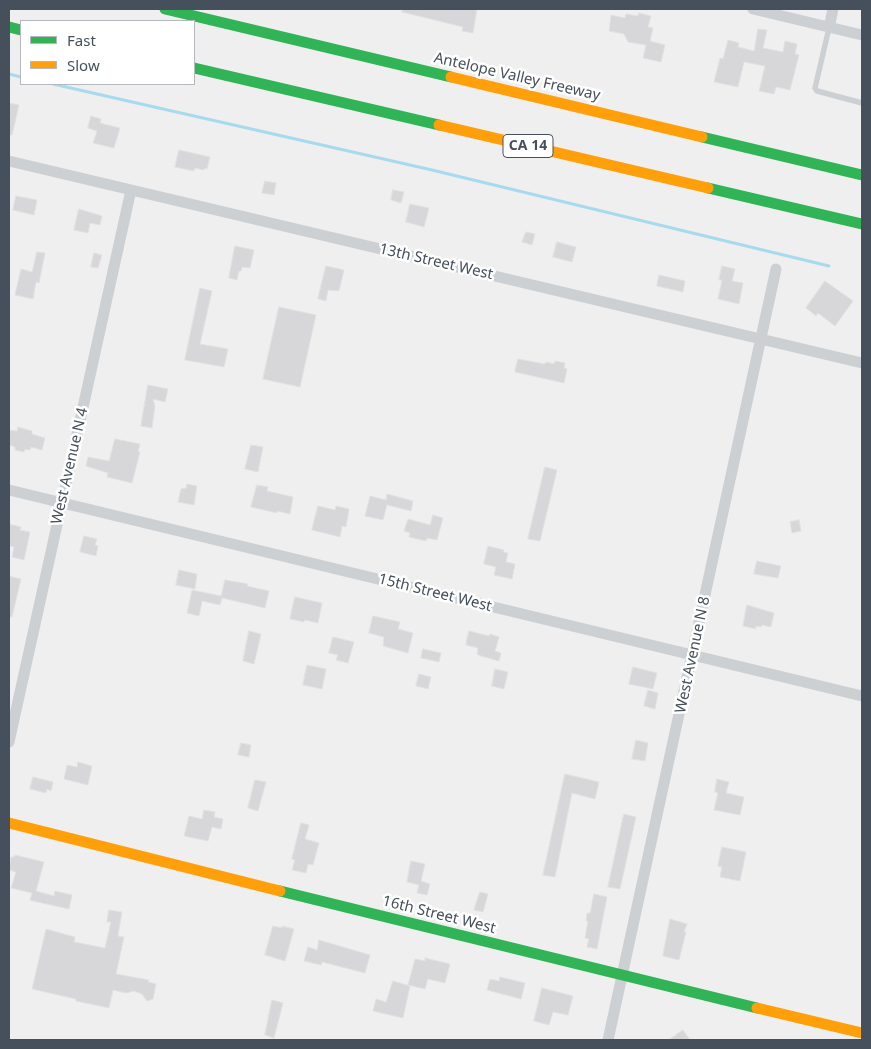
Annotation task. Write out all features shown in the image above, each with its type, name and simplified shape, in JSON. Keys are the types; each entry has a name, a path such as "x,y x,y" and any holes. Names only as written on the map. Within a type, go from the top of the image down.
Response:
{"main road":[{"name":"Antelope Valley Freeway","path":"165,9 862,175"},
{"path":"200,9 223,22"},
{"name":"CA 14","path":"195,68 862,224"},
{"name":"16th Street West","path":"9,823 622,976 862,1033"}],"street":[{"path":"753,9 862,35"},
{"path":"829,28 834,9"},
{"name":"13th Street West","path":"9,161 760,338 862,364"},
{"name":"West Avenue N 4","path":"9,742 132,190"},
{"name":"West Avenue N 8","path":"608,1040 776,268"},
{"name":"15th Street West","path":"9,490 862,696"}],"lane":[{"path":"829,28 815,88 817,91 862,103"}],"building":[{"path":"403,9 477,9 473,33 462,31 463,27 402,12"},
{"path":"639,13 651,16 648,27 653,28 650,41 665,45 661,62 643,58 646,45 628,42 624,34 609,31 611,15 625,18 626,14 638,16"},
{"path":"758,29 767,30 763,48 783,52 785,41 797,44 795,54 799,55 790,90 776,87 774,94 759,91 765,66 744,62 738,87 714,82 720,58 723,59 728,40 739,43 738,47 754,51"},
{"path":"9,103 19,105 12,135 9,135"},
{"path":"91,116 101,119 100,123 120,128 114,148 93,143 97,131 88,128"},
{"path":"179,150 210,157 207,169 195,168 194,171 175,167"},
{"path":"265,181 276,183 274,195 262,193"},
{"path":"393,190 404,192 401,203 391,200"},
{"path":"16,196 37,200 34,215 13,210"},
{"path":"410,204 429,208 424,227 406,222"},
{"path":"79,209 102,216 100,225 90,223 88,233 74,230"},
{"path":"526,232 535,234 532,245 522,242"},
{"path":"557,242 576,247 572,262 553,257"},
{"path":"235,246 254,250 250,268 242,267 237,280 229,278"},
{"path":"37,252 45,253 39,283 36,282 33,299 15,295 21,269 32,272"},
{"path":"94,253 102,255 98,268 91,267"},
{"path":"326,266 344,270 339,291 328,290 326,301 318,299"},
{"path":"722,266 735,269 732,281 743,283 739,304 718,299 722,280 719,280"},
{"path":"659,275 685,281 683,292 657,286"},
{"path":"825,281 853,301 835,326 818,313 816,316 806,308"},
{"path":"200,288 212,291 200,344 228,349 224,367 185,360"},
{"path":"279,307 316,315 300,387 263,379"},
{"path":"518,359 545,364 546,362 554,364 555,361 565,363 564,368 567,369 564,383 515,372"},
{"path":"148,385 168,389 165,402 153,399 155,406 152,428 141,426"},
{"path":"18,427 32,431 32,434 45,438 42,450 31,447 30,450 25,449 24,452 15,450 15,447 9,445 9,430 17,431"},
{"path":"115,439 140,444 138,451 140,452 132,483 107,477 108,473 86,466 88,457 109,461"},
{"path":"251,445 263,447 258,472 245,469"},
{"path":"545,467 557,470 540,541 528,539"},
{"path":"187,484 197,486 194,505 178,502 181,489 186,488"},
{"path":"257,485 268,487 267,491 293,497 290,514 251,507"},
{"path":"387,494 413,501 411,511 387,505 383,520 365,516 370,496 386,500"},
{"path":"318,506 335,510 336,506 349,509 346,527 342,526 340,537 312,530"},
{"path":"433,515 443,518 437,540 427,538 426,541 409,537 410,533 404,531 408,519 430,525"},
{"path":"799,520 801,531 792,533 790,522"},
{"path":"9,524 21,527 20,530 30,532 24,560 12,557 14,547 9,546"},
{"path":"84,536 97,539 95,545 98,546 96,556 80,552"},
{"path":"488,546 504,550 503,552 508,553 506,562 515,564 512,579 494,575 496,567 484,564"},
{"path":"757,561 781,566 778,578 754,574"},
{"path":"179,570 197,574 195,589 176,585"},
{"path":"9,576 21,579 12,617 9,617"},
{"path":"225,580 248,584 247,586 269,591 265,608 222,598 220,605 202,601 199,616 187,613 192,590 221,596"},
{"path":"295,597 322,603 318,623 290,619"},
{"path":"747,605 774,613 771,627 762,625 761,627 756,626 756,629 743,626"},
{"path":"373,616 400,622 398,629 413,633 408,653 383,646 384,637 369,633"},
{"path":"249,631 261,634 254,664 243,661"},
{"path":"469,631 499,637 495,651 501,653 499,661 481,656 477,654 478,648 466,645"},
{"path":"333,637 354,642 348,663 336,660 338,655 329,653"},
{"path":"423,649 441,653 439,662 421,658"},
{"path":"307,665 326,669 322,689 303,685"},
{"path":"633,667 657,673 653,689 629,684"},
{"path":"495,669 508,672 504,689 492,686"},
{"path":"419,674 431,677 428,689 416,686"},
{"path":"648,690 658,693 655,709 644,706"},
{"path":"636,740 648,743 645,761 632,759"},
{"path":"241,743 251,745 249,757 238,755"},
{"path":"78,762 92,766 88,785 64,779 67,765 77,767"},
{"path":"565,774 599,782 595,799 572,793 555,877 543,875"},
{"path":"33,777 53,782 51,791 47,789 46,793 30,789"},
{"path":"717,779 729,782 726,793 744,797 740,815 714,810 718,793 715,792"},
{"path":"255,780 266,782 258,811 248,808"},
{"path":"204,810 215,812 214,817 223,819 221,829 212,827 208,841 184,836 189,816 202,819"},
{"path":"624,814 636,817 620,889 608,887"},
{"path":"301,823 309,825 305,839 319,843 313,865 308,864 306,873 292,870 295,860 292,859"},
{"path":"722,847 746,852 740,881 720,877 722,867 718,866"},
{"path":"15,855 44,862 36,891 54,896 55,891 72,895 69,909 30,900 32,893 11,888 16,872 9,870 9,868 11,857"},
{"path":"411,861 425,864 421,881 430,884 427,895 417,893 419,885 407,882"},
{"path":"480,892 488,894 483,912 474,910"},
{"path":"594,894 607,897 597,949 587,947 589,939 585,938 588,921 586,921 587,913 590,913"},
{"path":"109,910 122,912 118,936 124,937 116,974 149,980 148,982 156,984 153,999 147,1001 142,994 134,991 126,993 113,990 109,1008 32,989 46,929 75,937 74,942 105,948 111,922 107,922"},
{"path":"670,919 687,924 679,960 663,956"},
{"path":"273,926 294,929 285,961 265,955"},
{"path":"319,940 370,955 365,973 322,962 321,965 304,961 308,947 317,950"},
{"path":"425,958 450,964 445,983 428,979 425,989 408,985 415,959 425,961"},
{"path":"500,977 525,983 521,999 487,990 490,979 499,981"},
{"path":"393,981 410,986 403,1018 373,1011 376,999 386,1002"},
{"path":"542,988 573,996 568,1015 553,1012 549,1025 534,1021"},
{"path":"272,1000 283,1003 274,1038 265,1035"},
{"path":"683,1030 690,1040 669,1040"}],"waterway":[{"path":"9,74 20,77"},
{"path":"57,85 432,170 829,266"}],"traffic: fast":[{"path":"165,9 451,77"},
{"path":"9,27 20,30"},
{"path":"195,68 439,125"},
{"path":"702,137 862,175"},
{"path":"708,188 862,224"},
{"path":"280,891 757,1008"}],"traffic: slow":[{"path":"451,77 702,137"},
{"path":"439,125 708,188"},
{"path":"9,823 280,891"},
{"path":"757,1008 862,1033"}]}
